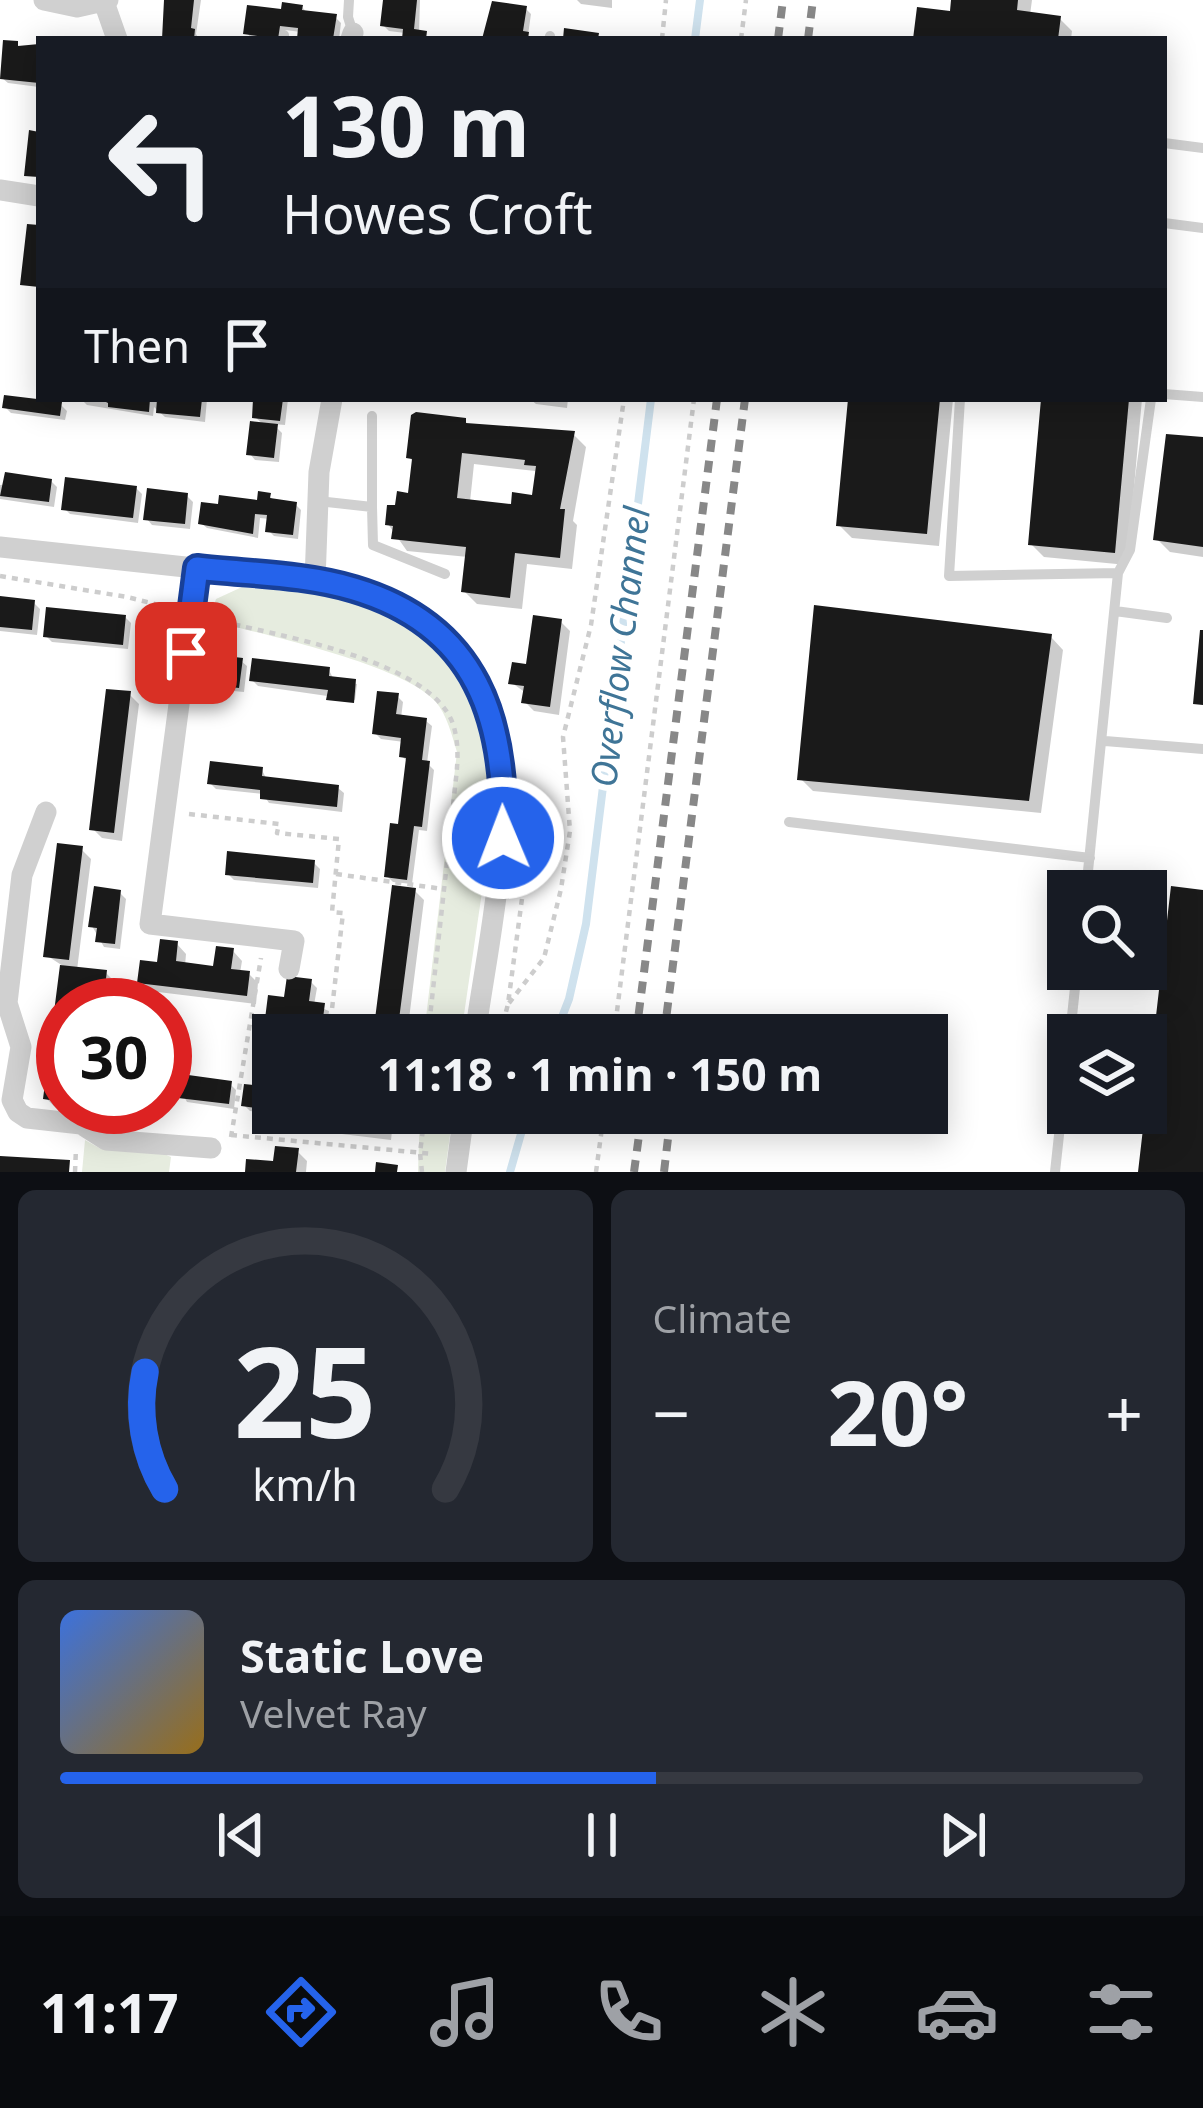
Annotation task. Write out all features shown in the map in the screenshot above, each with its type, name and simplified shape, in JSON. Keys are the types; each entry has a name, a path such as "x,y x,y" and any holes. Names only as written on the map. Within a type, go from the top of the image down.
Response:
{"street":[{"path":"44,0 77,7 106,1 116,36"},
{"path":"0,190 36,196"},
{"path":"315,581 318,501 332,402"},
{"path":"0,547 355,589 387,602 439,635 476,680 494,719 501,760 503,821 478,1014"},
{"path":"197,568 150,924 294,941 289,969"},
{"path":"46,812 22,875 3,1001 21,1047 12,1100 18,1112 27,1118 81,1124 106,1140 220,1150"},
{"path":"457,1164 461,1134"},
{"path":"181,1172 183,1146"}],"lane":[{"path":"349,0 352,36"},
{"path":"1167,143 1203,148"},
{"path":"1167,223 1203,228"},
{"path":"1167,394 1203,398"},
{"path":"960,402 949,576 1118,573"},
{"path":"1089,870 1105,741 1118,573 1130,550 1151,402"},
{"path":"372,416 373,544 445,574"},
{"path":"318,501 372,507"},
{"path":"1115,611 1167,618"},
{"path":"1105,741 1203,749"},
{"path":"789,822 1090,858"},
{"path":"1055,1172 1059,1134"}],"path":[{"path":"662,36 666,0"},
{"path":"741,36 746,0"},
{"path":"508,1004 544,958 561,890 570,831 563,737 591,625 624,402"},
{"path":"617,1014 694,402"},
{"path":"0,576 191,613 400,671 435,695 451,718 459,748 430,1014"},
{"path":"454,808 503,821 517,820 529,846 505,1014"},
{"path":"165,812 279,824 278,833 339,839 332,912 343,913 331,1014"},
{"path":"336,874 444,889"},
{"path":"220,1150 231,1135 264,938"},
{"path":"422,1134 422,1172"},
{"path":"596,1172 601,1134"},
{"path":"220,1150 231,1135"},
{"path":"231,1135 419,1153 457,1164"}],"shaded area":[{"path":"242,587 306,592 366,604 425,642 457,677 480,716 489,720 492,772 485,870 491,879 482,892 464,1014 426,1014 457,752 443,712 417,687 392,674 209,620 216,599"},
{"path":"419,1134 450,1134 445,1172 418,1172"},
{"path":"85,1140 101,1149 162,1153 171,1157 169,1172 82,1172"}],"building":[{"path":"164,0 194,0 194,36 162,36"},
{"path":"383,0 417,0 414,29 427,31 426,36 402,36 403,29 380,26"},
{"path":"951,0 1018,0 1017,10 1061,16 1058,36 913,36 917,7 950,11"},
{"path":"492,1 527,6 523,31 528,36 483,36"},
{"path":"282,2 337,14 333,36 297,36 298,28 280,26 278,36 243,34 247,5 281,9"},
{"path":"564,28 599,33 598,36 563,36"},
{"path":"3,40 18,41 18,46 36,44 36,83 0,79"},
{"path":"29,130 36,131 36,177 24,176"},
{"path":"27,224 36,225 36,287 20,285"},
{"path":"4,395 62,402 60,416 2,408"},
{"path":"150,402 149,412 108,407 108,403"},
{"path":"157,402 202,402 200,417 156,413"},
{"path":"253,402 283,402 280,421 252,418"},
{"path":"848,402 940,402 927,534 836,526"},
{"path":"1041,402 1129,402 1115,553 1028,545"},
{"path":"411,415 575,431 560,509 565,509 560,558 515,553 510,598 461,592 466,547 391,539 393,526 385,525 387,505 395,505 397,491 408,493","holes":["462,453 525,460 524,465 536,466 532,495 512,492 511,504 457,498"]},
{"path":"250,421 278,424 274,458 246,455"},
{"path":"1166,434 1203,437 1203,547 1153,540"},
{"path":"5,472 52,479 49,502 0,496"},
{"path":"65,477 137,486 133,518 61,510"},
{"path":"147,488 188,493 185,524 143,520"},
{"path":"258,491 297,502 293,535 265,532 267,515 255,514 253,534 198,524 201,502 218,504 219,495 257,500"},
{"path":"0,596 35,600 32,630 0,627"},
{"path":"814,605 1052,634 1029,801 797,780"},
{"path":"46,607 126,615 123,645 43,637"},
{"path":"533,615 562,619 550,707 521,703 524,686 508,684 512,662 526,664"},
{"path":"1203,630 1203,705 1193,704"},
{"path":"217,655 243,658 239,688 214,685"},
{"path":"252,658 330,667 329,676 356,679 354,703 326,700 328,690 249,681"},
{"path":"106,689 131,691 114,833 89,830"},
{"path":"377,691 399,693 396,714 427,718 422,760 430,761 422,827 414,826 407,880 384,877 390,823 398,824 406,758 399,757 401,738 372,734"},
{"path":"210,761 263,767 262,776 339,785 337,807 260,799 260,790 207,784"},
{"path":"57,843 83,846 69,960 43,957"},
{"path":"227,851 315,860 313,883 225,875"},
{"path":"392,885 416,888 400,1014 376,1014"},
{"path":"94,886 121,890 115,944 95,942 97,928 88,927"},
{"path":"1171,886 1203,890 1203,1172 1138,1172 1142,1134 1167,1134 1167,1014 1156,1014 1159,990 1167,990"},
{"path":"160,939 178,941 176,961 213,966 216,946 234,948 231,969 250,971 247,996 192,990 192,978 138,978 140,960 157,962"},
{"path":"60,965 107,970 106,978 58,978"},
{"path":"287,976 312,979 309,1001 325,1003 324,1014 266,1014 268,995 284,997"},
{"path":"192,1076 232,1081 229,1104 192,1100"},
{"path":"244,1084 252,1085 252,1107 241,1106"},
{"path":"275,1146 299,1148 296,1172 245,1172 246,1159 273,1161"},
{"path":"0,1156 70,1160 69,1172 0,1172"},
{"path":"376,1162 398,1165 397,1172 375,1172"}],"waterway":[{"name":"Overflow Channel","path":"695,36 700,0"},
{"name":"Overflow Channel","path":"563,1014 586,924 651,402"},
{"name":"Overflow Channel","path":"510,1172 521,1134"}],"railway":[{"path":"778,36 783,0"},
{"path":"808,36 813,0"},
{"path":"639,1014 717,402"},
{"path":"667,1014 745,402"},
{"path":"634,1172 639,1134"},
{"path":"664,1172 669,1134"}],"route":[{"path":"186,653 197,568 355,589 415,617 459,656 494,719 501,760 503,838"}]}
